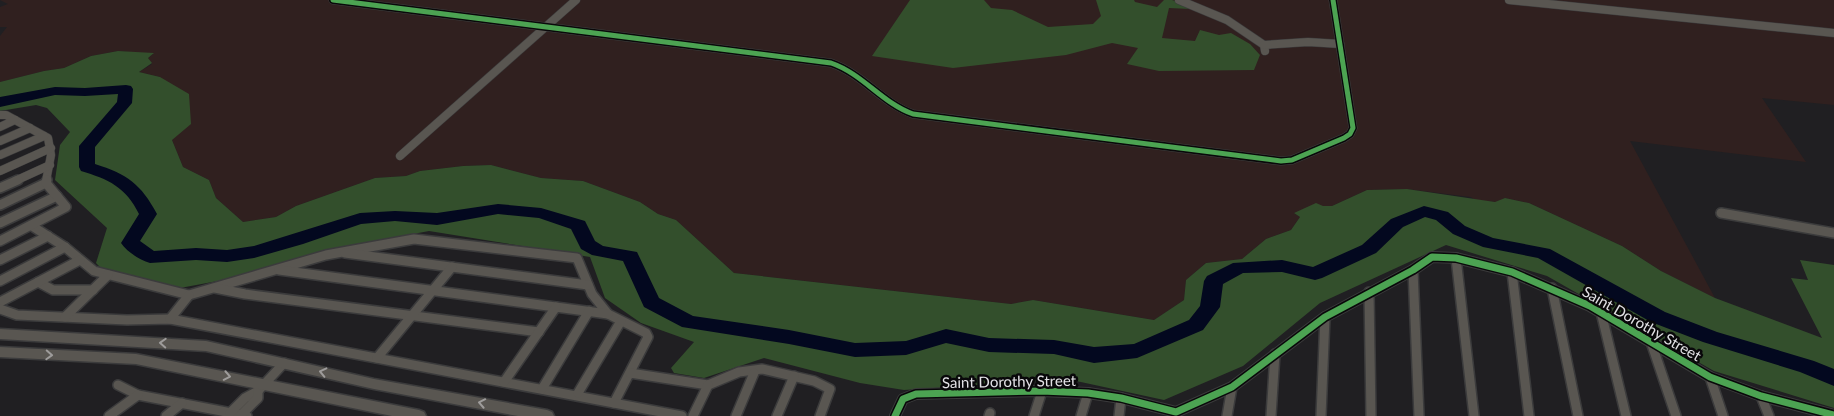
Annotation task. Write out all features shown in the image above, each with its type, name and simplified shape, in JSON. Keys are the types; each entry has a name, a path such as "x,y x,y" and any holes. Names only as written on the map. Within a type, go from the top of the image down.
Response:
{"street":[{"path":"334,0 834,64 848,70 897,108 913,114 1274,161 1292,160 1344,138 1352,131 1353,125 1333,0"},
{"path":"400,156 576,0"},
{"path":"1179,0 1222,18 1265,48 1308,42 1340,44"},
{"path":"1508,0 1834,33"},
{"path":"0,115 6,115 48,138 51,148 46,183"},
{"path":"0,126 15,120"},
{"path":"0,140 30,128"},
{"path":"0,155 44,136"},
{"path":"0,171 51,148"},
{"path":"0,188 50,165"},
{"path":"0,241 65,209 66,206 46,183"},
{"path":"0,204 46,183"},
{"path":"0,222 58,196"},
{"path":"1721,213 1834,233"},
{"path":"32,226 65,247 94,271 189,295 340,252 414,239 577,258 592,294 608,314"},
{"path":"0,260 48,236"},
{"path":"0,281 65,247"},
{"path":"340,252 452,268 588,284"},
{"name":"Saint Dorothy Street","path":"895,416 903,399 916,394 1042,391 1088,392 1121,398 1176,414 1232,387 1325,317 1413,270 1432,257 1456,258 1512,272 1552,288 1600,312 1710,377 1761,396 1819,413 1834,415"},
{"path":"1456,258 1474,416"},
{"path":"0,302 80,260"},
{"path":"377,358 452,268"},
{"path":"274,270 608,314 646,333 648,337 614,403"},
{"path":"1413,270 1419,416"},
{"path":"1512,272 1529,416"},
{"path":"65,317 108,275"},
{"path":"38,282 53,290 93,290"},
{"path":"213,288 246,294 539,332"},
{"path":"1552,288 1578,416"},
{"path":"1369,292 1371,416"},
{"path":"170,319 189,295"},
{"path":"504,382 556,307"},
{"path":"0,309 17,315 170,319 682,416"},
{"path":"542,389 589,311"},
{"path":"1600,312 1626,416"},
{"path":"1321,416 1325,317"},
{"path":"578,393 621,321"},
{"path":"0,334 206,346 374,384 547,416"},
{"path":"1651,342 1676,416"},
{"path":"0,352 136,359 261,387 418,416"},
{"path":"1271,416 1275,354"},
{"path":"118,385 138,395 237,415 258,398 261,387 284,363"},
{"path":"630,373 708,385 739,372 762,369 794,376 830,389 820,416"},
{"path":"736,416 754,373"},
{"path":"777,416 794,376"},
{"path":"1710,377 1723,416"},
{"path":"693,416 708,385"},
{"path":"1227,416 1232,387"},
{"path":"1034,416 1042,391"},
{"path":"1081,416 1088,392"},
{"path":"109,416 138,395"},
{"path":"1761,396 1769,416"},
{"path":"1119,416 1121,398"},
{"path":"166,416 182,403"}],"shaded area":[{"path":"0,0 1834,0 1834,105 1762,98 1806,162 1630,141 1715,298 1661,271 1622,246 1529,203 1505,198 1496,202 1475,200 1471,197 1407,189 1367,190 1332,206 1294,213 1300,217 1291,230 1266,239 1242,259 1206,263 1186,280 1184,300 1154,320 1033,300 1011,304 734,273 676,220 658,214 640,202 583,181 541,178 491,165 463,166 420,171 406,176 375,178 296,206 276,217 243,222 216,198 209,180 183,167 172,140 160,77 139,72 152,64 148,58 153,54 118,51 91,56 64,68 0,82 0,36 7,27 0,27 0,7 8,4"}],"green space":[{"path":"910,0 984,0 991,8 1012,10 1048,27 1093,24 1101,16 1096,0 1134,0 1135,2 1157,7 1164,0 1172,0 1192,6 1191,9 1169,8 1162,38 1195,41 1200,30 1219,35 1231,33 1250,44 1260,55 1254,70 1159,71 1127,64 1138,48 1112,43 1066,55 953,68 872,56"},
{"path":"118,51 154,53 148,58 152,63 139,72 160,77 189,94 191,124 172,140 183,167 209,180 216,198 243,222 276,217 296,206 375,178 406,176 420,171 463,166 491,165 541,178 583,181 640,202 658,214 676,220 734,273 1011,304 1033,300 1154,320 1184,300 1186,280 1206,263 1242,259 1266,239 1291,230 1300,217 1294,213 1316,203 1323,206 1332,206 1367,190 1407,189 1495,202 1505,198 1529,203 1622,246 1661,271 1715,298 1822,338 1791,278 1808,280 1800,260 1834,265 1834,408 1714,371 1547,276 1446,245 1320,303 1243,366 1164,400 1067,379 904,390 860,383 764,358 704,378 674,373 671,368 694,342 641,323 605,298 590,257 429,231 333,249 234,278 180,288 101,268 96,263 107,228 55,180 60,145 70,132 47,108 36,105 0,111 0,82 64,68 91,56"}],"waterway":[{"path":"0,102 55,91 85,92 126,89 124,103 87,146 87,167 112,175 139,196 148,214 130,243 150,257 196,254 227,256 254,252 360,219 395,216 437,219 498,209 541,213 579,225 587,245 599,251 630,256 651,302 689,322 789,337 855,350 906,348 946,336 989,345 1054,347 1094,355 1137,351 1196,325 1210,307 1214,281 1240,267 1282,266 1315,274 1369,249 1397,223 1424,211 1442,216 1459,230 1489,243 1543,253 1658,317 1710,337 1807,366 1834,378"}],"cycle path":[{"path":"333,0 831,63 853,73 891,104 913,114 1281,161 1292,160 1344,138 1350,134 1353,128 1333,0"},
{"path":"895,416 903,399 916,394 1042,391 1088,393 1121,398 1176,412 1232,387 1325,317 1413,270 1432,257 1456,258 1512,272 1590,306 1710,377 1761,396 1834,415"}]}
